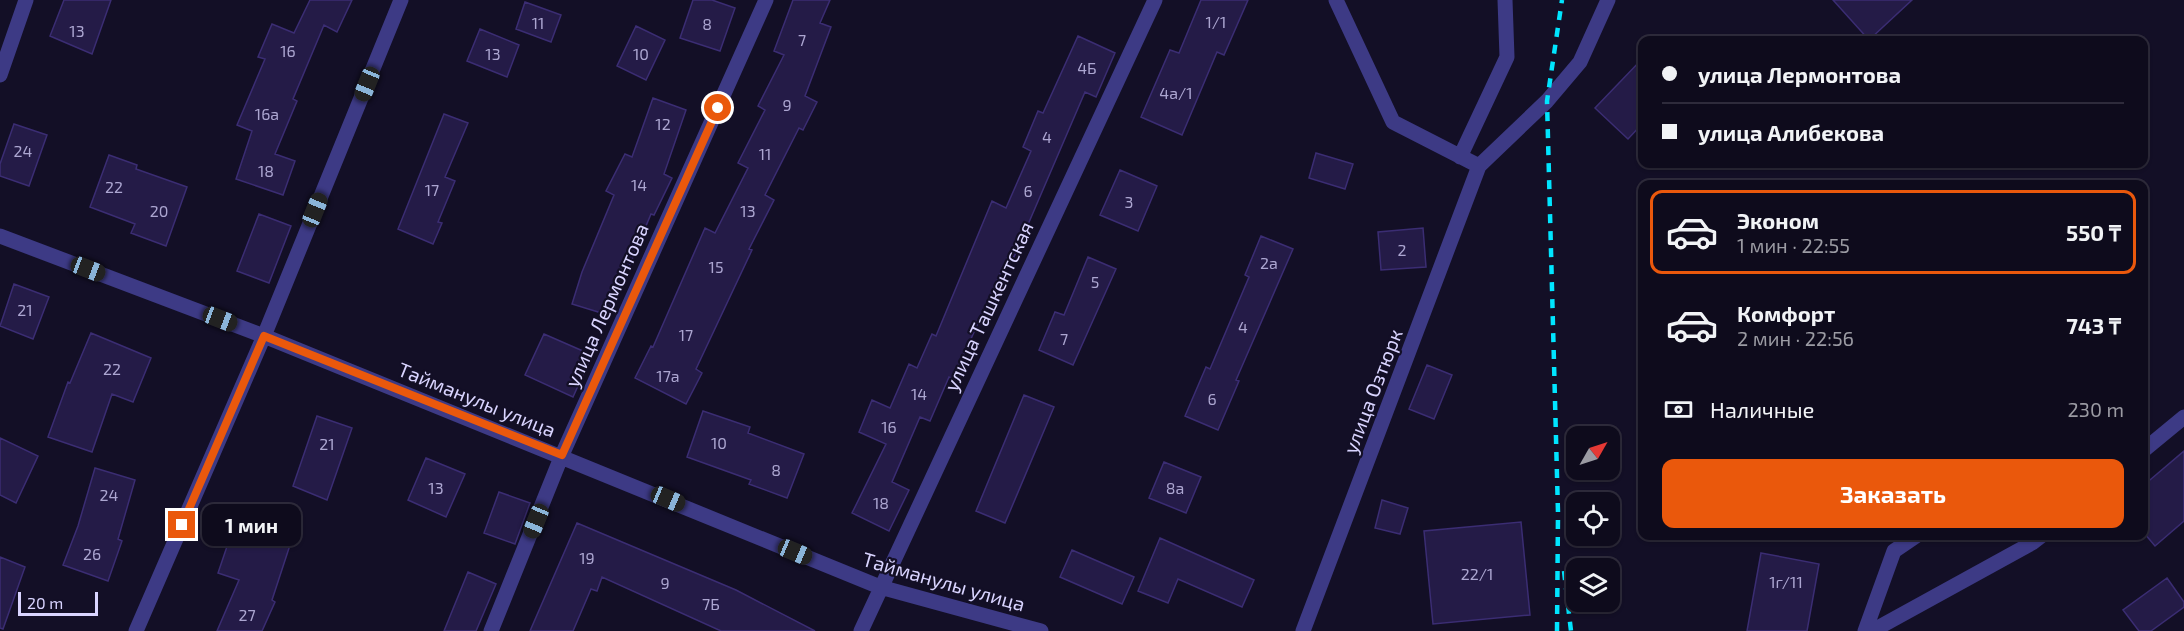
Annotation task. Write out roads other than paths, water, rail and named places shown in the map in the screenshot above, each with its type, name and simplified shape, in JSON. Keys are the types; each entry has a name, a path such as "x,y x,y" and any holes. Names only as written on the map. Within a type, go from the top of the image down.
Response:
{"street":[{"path":"0,75 26,0"},
{"path":"136,631 264,336 401,0"},
{"name":"улица Лермонтова","path":"491,631 562,455 766,0"},
{"name":"улица Ташкентская","path":"861,631 1155,0"},
{"path":"1336,0 1393,122 1479,166 1547,101 1581,62 1608,0"},
{"path":"1460,157 1507,57 1505,0"},
{"name":"улица Озтюрк","path":"1304,631 1479,166"},
{"name":"Тайманулы улица","path":"0,236 264,336 562,455 880,587 1041,631"},
{"path":"2148,447 2184,417"},
{"path":"1865,631 1894,551 1910,540"},
{"path":"1872,631 2034,540"}],"railway":[{"path":"1557,631 1558,513 1547,101 1562,0"},
{"path":"1564,571 1571,631"}]}
